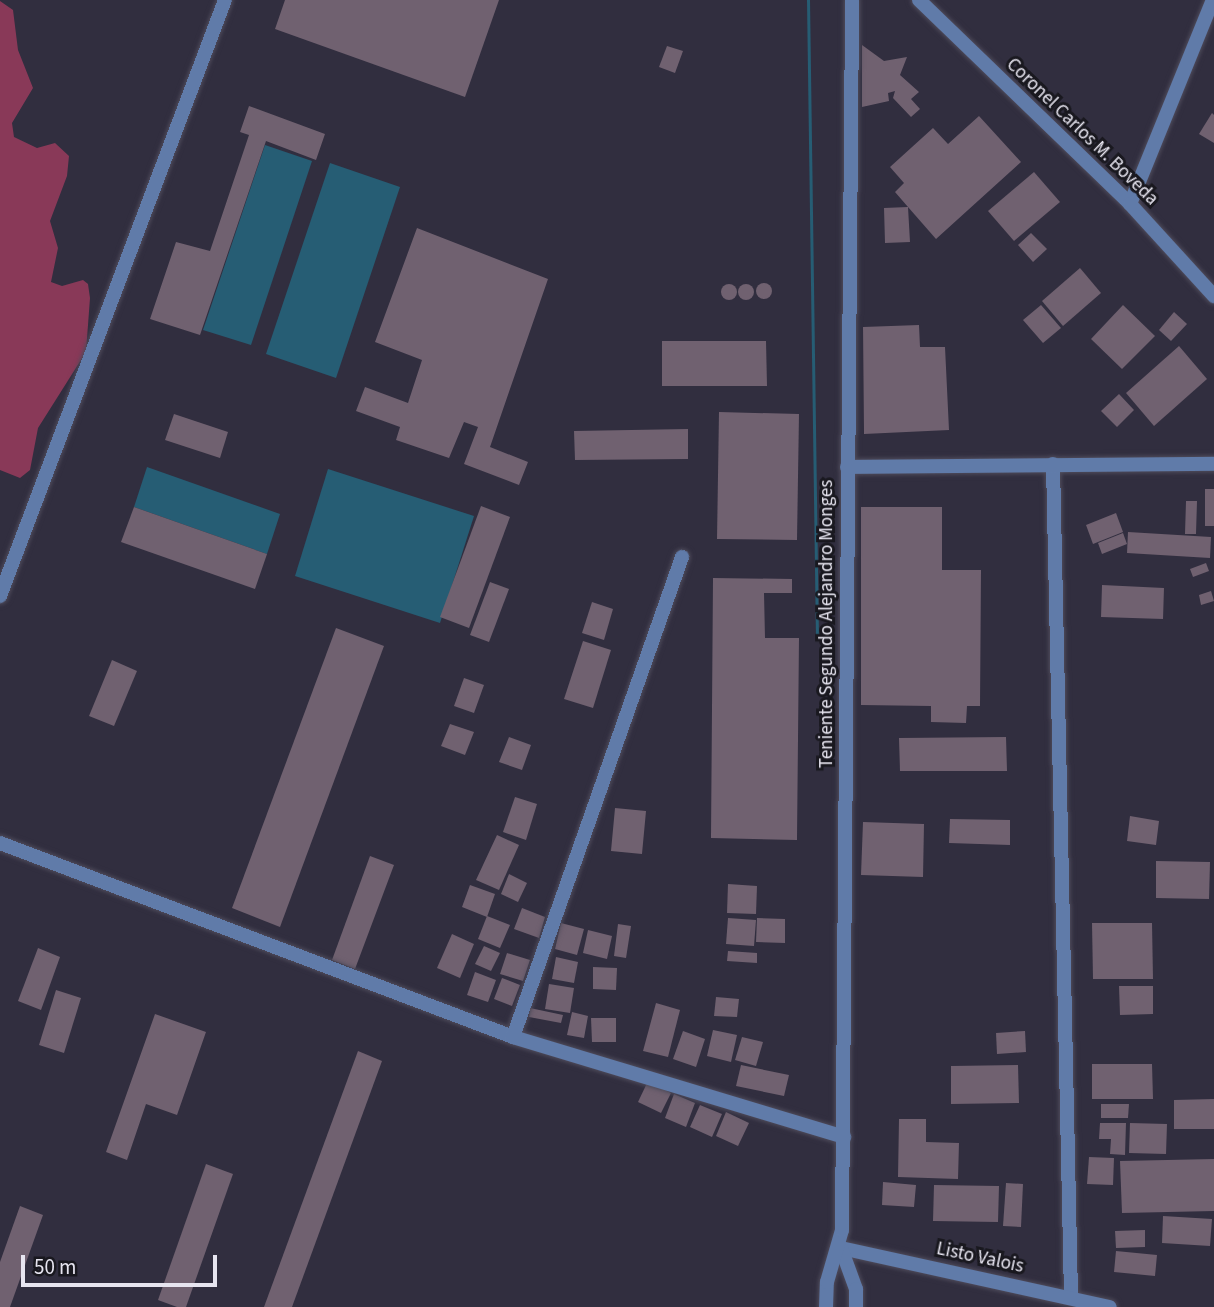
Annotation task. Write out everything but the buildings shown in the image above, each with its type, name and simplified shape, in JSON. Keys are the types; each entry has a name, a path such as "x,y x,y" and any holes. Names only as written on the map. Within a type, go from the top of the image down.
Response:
{"street":[{"path":"0,596 225,0"},
{"name":"Teniente Segundo Alejandro Monges","path":"827,1307 827,1282 841,1248 844,1137 852,0"},
{"name":"Coronel Carlos M. Boveda","path":"919,0 1130,204 1214,296"},
{"path":"1130,204 1213,0"},
{"path":"1053,464 1071,1298"},
{"path":"847,467 1214,464"},
{"path":"513,1037 682,557"},
{"path":"0,842 513,1037 844,1137"},
{"name":"Teniente Segundo Alejandro Monges","path":"841,1248 856,1289 856,1307"},
{"name":"Listo Valois","path":"841,1248 1110,1307"}],"shaded area":[{"path":"0,1 13,10 18,50 33,88 12,123 14,137 37,148 55,143 69,156 67,176 50,221 58,248 51,282 62,286 83,280 88,284 90,298 86,352 38,428 30,470 20,478 0,470"}],"water":[{"path":"807,0 810,0 819,640 816,640"},
{"path":"265,145 312,161 251,345 203,330"},
{"path":"330,163 400,187 336,378 266,354"},
{"path":"147,467 280,514 267,554 134,507"},
{"path":"328,469 474,516 440,623 295,576"}]}
